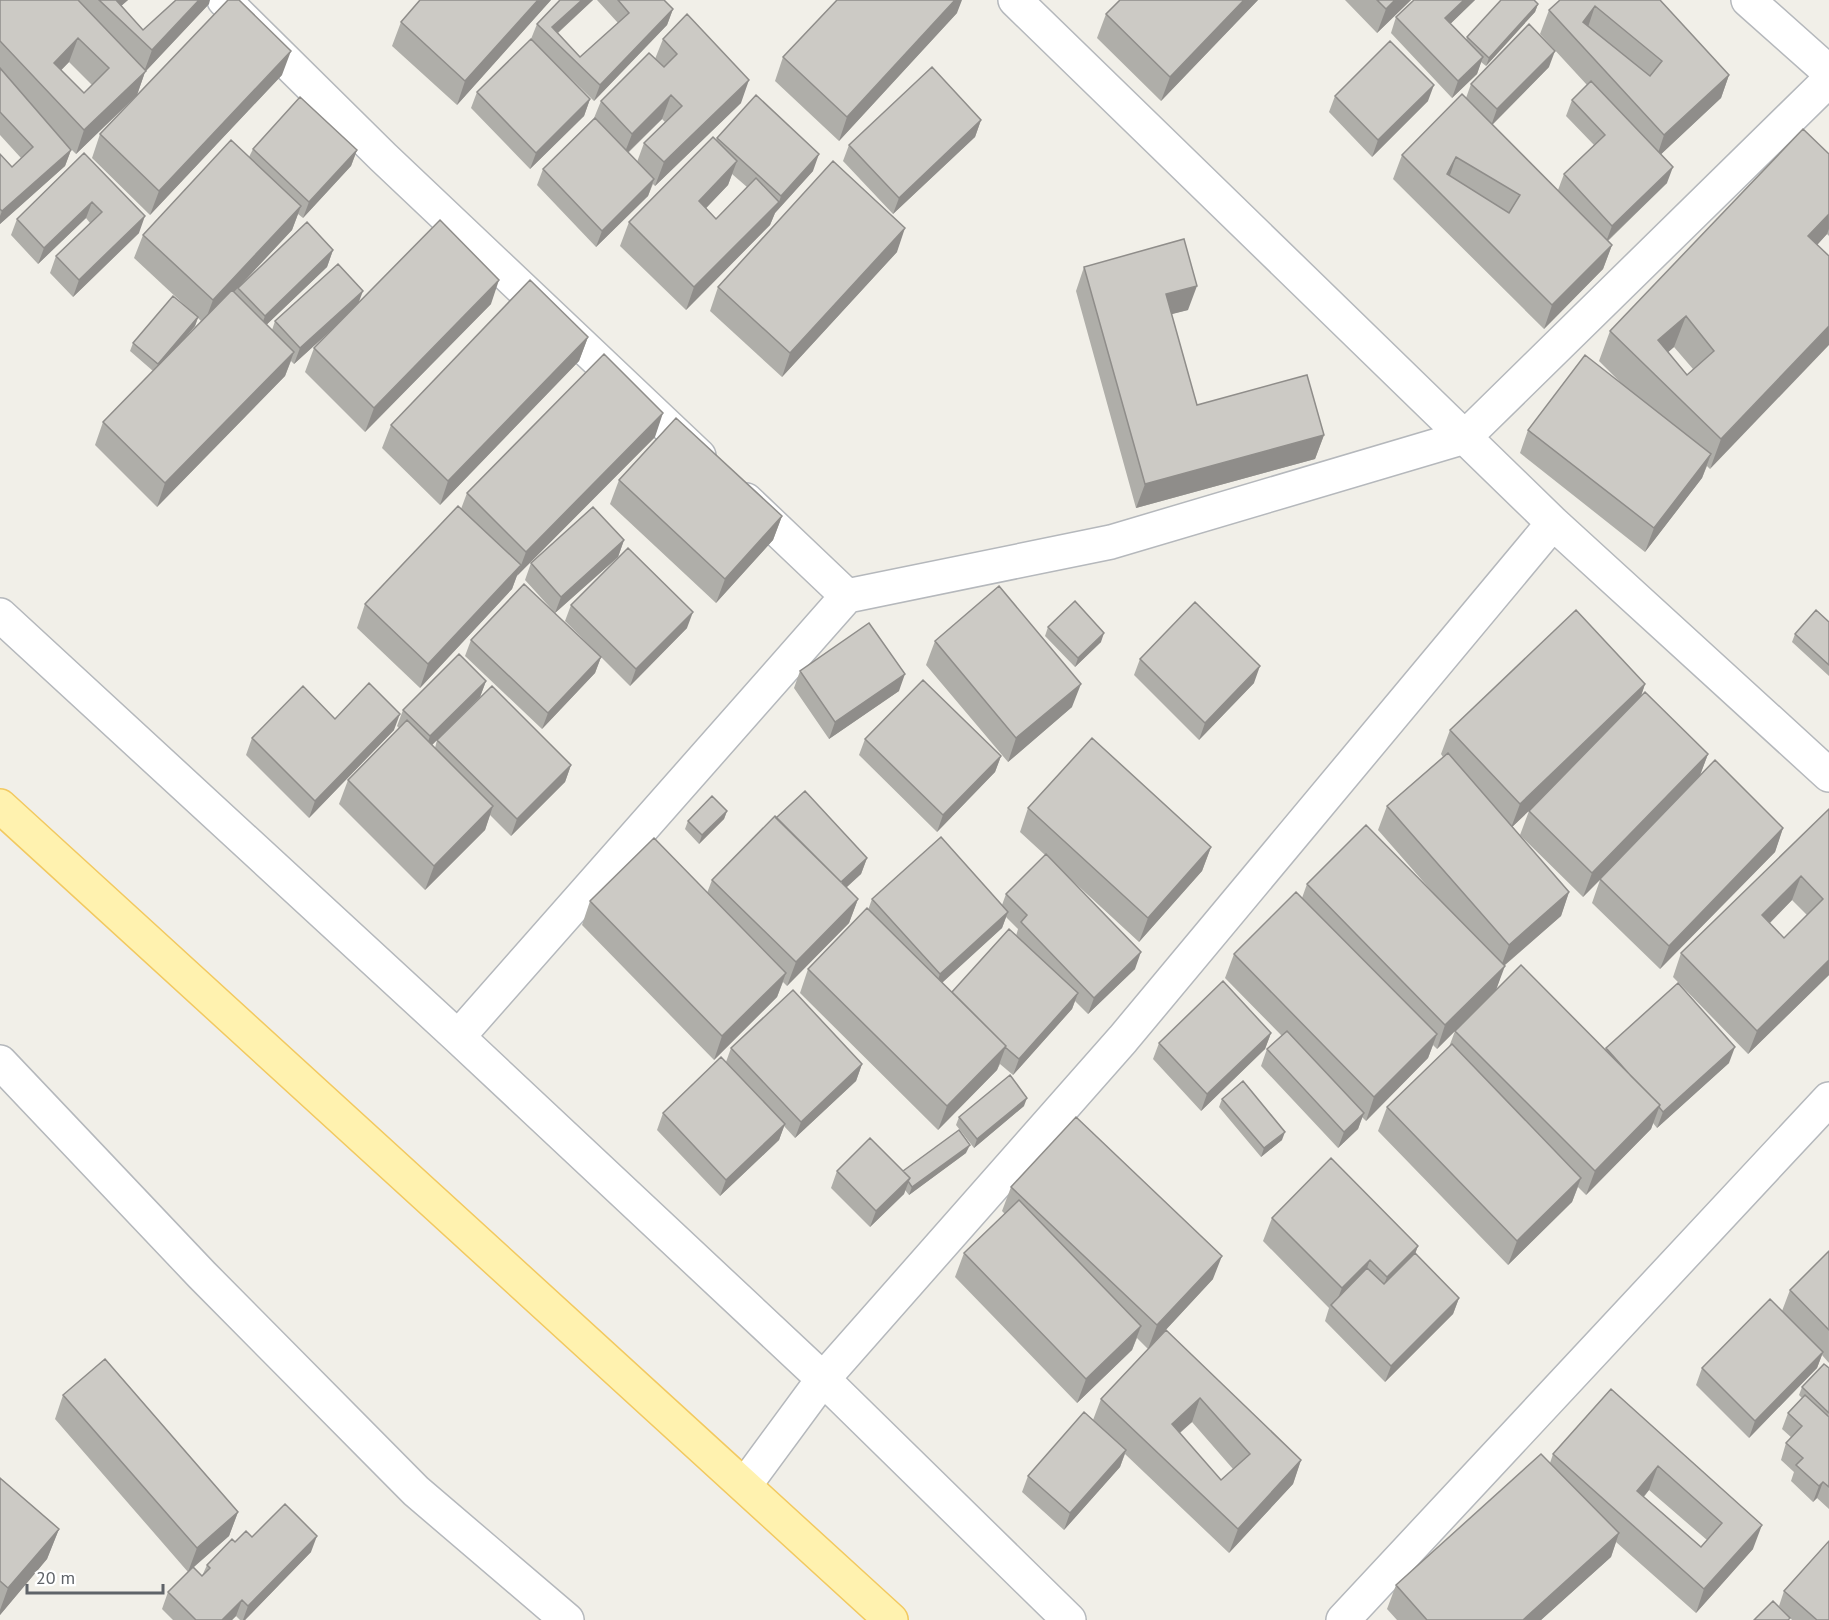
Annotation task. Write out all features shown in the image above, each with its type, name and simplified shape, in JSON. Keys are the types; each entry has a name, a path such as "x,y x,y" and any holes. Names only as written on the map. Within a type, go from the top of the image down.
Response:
{"main road":[{"path":"0,806 891,1620"}],"street":[{"path":"224,0 383,157 847,596"},
{"path":"1015,0 1553,523 1829,775"},
{"path":"1748,0 1829,72"},
{"path":"458,1037 847,596 1111,542 1465,437 1829,80"},
{"path":"745,1485 823,1379 1123,1039 1553,523"},
{"path":"0,615 458,1037 823,1379 1069,1620"},
{"path":"0,1062 202,1275 416,1491 567,1620"},
{"path":"1342,1620 1829,1099"}],"building":[{"path":"0,0 78,0 146,71 84,130 0,41","holes":["78,38 109,68 84,93 54,63"]},
{"path":"99,0 116,0 143,30 176,0 199,0 152,50"},
{"path":"228,0 239,0 291,51 159,191 100,134"},
{"path":"420,0 538,0 465,81 401,22"},
{"path":"560,0 582,0 552,27 580,57 629,13 618,0 664,0 673,9 600,85 537,24"},
{"path":"837,0 955,0 847,117 783,57"},
{"path":"1120,0 1244,0 1170,77 1106,14"},
{"path":"1377,0 1395,0 1386,9"},
{"path":"1414,0 1464,0 1445,18 1483,57 1458,81 1396,17"},
{"path":"1501,0 1534,0 1538,4 1489,58 1467,37"},
{"path":"1560,0 1660,0 1729,75 1664,135 1549,10","holes":["1595,6 1662,61 1650,76 1583,22"]},
{"path":"687,14 749,80 664,162 644,143 682,106 671,95 632,134 601,101 649,53 664,67 677,54 663,39"},
{"path":"1529,24 1555,51 1497,109 1471,84"},
{"path":"531,39 590,99 536,153 477,92"},
{"path":"1390,41 1434,85 1378,140 1335,96"},
{"path":"932,67 981,120 899,198 849,145"},
{"path":"0,68 71,150 2,211 0,209 0,154 12,167 33,147 0,112"},
{"path":"1591,81 1673,167 1612,226 1564,174 1605,135 1572,100"},
{"path":"1462,94 1612,245 1552,305 1402,155","holes":["1456,157 1520,195 1509,213 1447,174"]},
{"path":"756,95 819,154 781,196 717,138"},
{"path":"300,97 357,150 309,202 253,149"},
{"path":"595,118 654,179 602,231 543,169"},
{"path":"1803,129 1829,154 1829,214 1808,236 1829,256 1829,326 1721,439 1610,331","holes":["1686,316 1714,351 1687,375 1658,340"]},
{"path":"713,137 737,161 699,201 716,219 756,178 779,202 694,287 629,222"},
{"path":"231,140 301,206 213,300 143,235"},
{"path":"84,153 145,216 79,280 56,256 102,212 92,202 44,248 17,219"},
{"path":"833,161 905,228 790,353 718,287"},
{"path":"440,220 499,280 374,408 314,348"},
{"path":"307,222 333,250 265,316 238,288"},
{"path":"1184,239 1197,286 1166,294 1197,405 1307,375 1324,435 1145,484 1084,267"},
{"path":"338,264 363,291 300,348 275,321"},
{"path":"530,280 588,337 448,481 391,425"},
{"path":"232,290 294,352 165,483 103,422"},
{"path":"173,296 198,317 158,364 133,343"},
{"path":"604,354 663,413 526,552 467,493"},
{"path":"1585,355 1711,454 1654,528 1528,430"},
{"path":"676,418 782,516 725,579 619,480"},
{"path":"458,506 521,565 428,664 365,604"},
{"path":"593,507 624,540 561,597 531,563"},
{"path":"628,548 693,612 636,669 571,605"},
{"path":"524,584 601,657 548,713 471,640"},
{"path":"999,586 1081,684 1016,738 935,641"},
{"path":"1075,601 1104,633 1078,658 1048,627"},
{"path":"1195,602 1260,666 1205,723 1140,659"},
{"path":"1576,610 1645,684 1520,804 1450,730"},
{"path":"1816,610 1829,622 1829,665 1795,634"},
{"path":"869,623 905,674 835,722 800,671"},
{"path":"459,654 486,681 430,736 403,710"},
{"path":"923,680 1001,756 943,815 865,739"},
{"path":"369,683 400,714 315,801 252,738 303,686 335,719"},
{"path":"492,686 571,765 517,819 437,740"},
{"path":"1645,692 1708,754 1592,873 1529,811"},
{"path":"407,720 493,806 434,866 348,780"},
{"path":"1092,738 1211,847 1148,918 1028,808"},
{"path":"1448,753 1569,892 1509,945 1387,806"},
{"path":"1715,760 1783,828 1669,946 1600,879"},
{"path":"805,791 867,858 841,882 776,818"},
{"path":"712,796 727,811 702,835 688,821"},
{"path":"1829,809 1829,960 1757,1031 1681,953","holes":["1801,876 1823,899 1784,938 1762,915"]},
{"path":"775,816 858,899 796,962 712,880"},
{"path":"1366,825 1505,966 1445,1025 1307,884"},
{"path":"941,837 1008,912 940,974 872,899"},
{"path":"654,838 786,973 722,1036 590,901"},
{"path":"1046,854 1141,952 1094,998 1021,922 1027,915 1006,894"},
{"path":"1296,892 1437,1034 1374,1097 1234,954"},
{"path":"867,908 1006,1046 947,1106 808,969"},
{"path":"1009,929 1078,993 1019,1059 952,992"},
{"path":"1521,965 1660,1105 1595,1171 1455,1031"},
{"path":"1223,981 1271,1033 1207,1094 1159,1043"},
{"path":"1678,983 1735,1047 1663,1112 1660,1105 1606,1048"},
{"path":"793,990 862,1064 801,1122 731,1048"},
{"path":"1287,1031 1364,1113 1344,1132 1267,1049"},
{"path":"1452,1044 1581,1178 1517,1241 1387,1107"},
{"path":"721,1057 785,1124 726,1180 663,1113"},
{"path":"1010,1075 1027,1098 977,1139 959,1117"},
{"path":"1243,1081 1285,1132 1264,1148 1222,1099"},
{"path":"1076,1117 1222,1256 1157,1325 1011,1187"},
{"path":"959,1130 970,1145 912,1187 908,1181 910,1178 903,1171"},
{"path":"870,1138 910,1178 876,1211 837,1171"},
{"path":"1331,1158 1418,1246 1387,1277 1370,1260 1342,1288 1272,1218"},
{"path":"1019,1200 1141,1326 1086,1379 964,1253"},
{"path":"1829,1251 1829,1330 1790,1290"},
{"path":"1415,1253 1459,1298 1391,1366 1331,1305 1367,1268 1384,1284"},
{"path":"1770,1299 1823,1352 1755,1421 1702,1368"},
{"path":"1166,1330 1301,1460 1238,1529 1101,1399","holes":["1200,1398 1250,1454 1221,1480 1172,1424"]},
{"path":"105,1359 238,1512 197,1548 63,1395"},
{"path":"1824,1364 1829,1368 1829,1413 1802,1387"},
{"path":"1611,1389 1762,1525 1704,1589 1553,1454","holes":["1658,1466 1722,1523 1701,1547 1637,1491"]},
{"path":"1805,1395 1829,1417 1829,1487 1823,1482 1819,1486 1796,1465 1803,1458 1786,1443 1802,1426 1788,1413"},
{"path":"1084,1412 1126,1450 1070,1513 1028,1476"},
{"path":"1541,1454 1619,1533 1523,1620 1427,1620 1396,1585"},
{"path":"0,1478 59,1529 8,1588 0,1581"},
{"path":"285,1504 317,1536 248,1606 242,1600 222,1620 196,1620 168,1592 193,1567 202,1576 210,1568 207,1565 232,1539 235,1542 246,1531 252,1537"},
{"path":"1829,1541 1829,1620 1817,1620 1784,1591"},
{"path":"1773,1601 1790,1618 1788,1620 1754,1620"}]}
